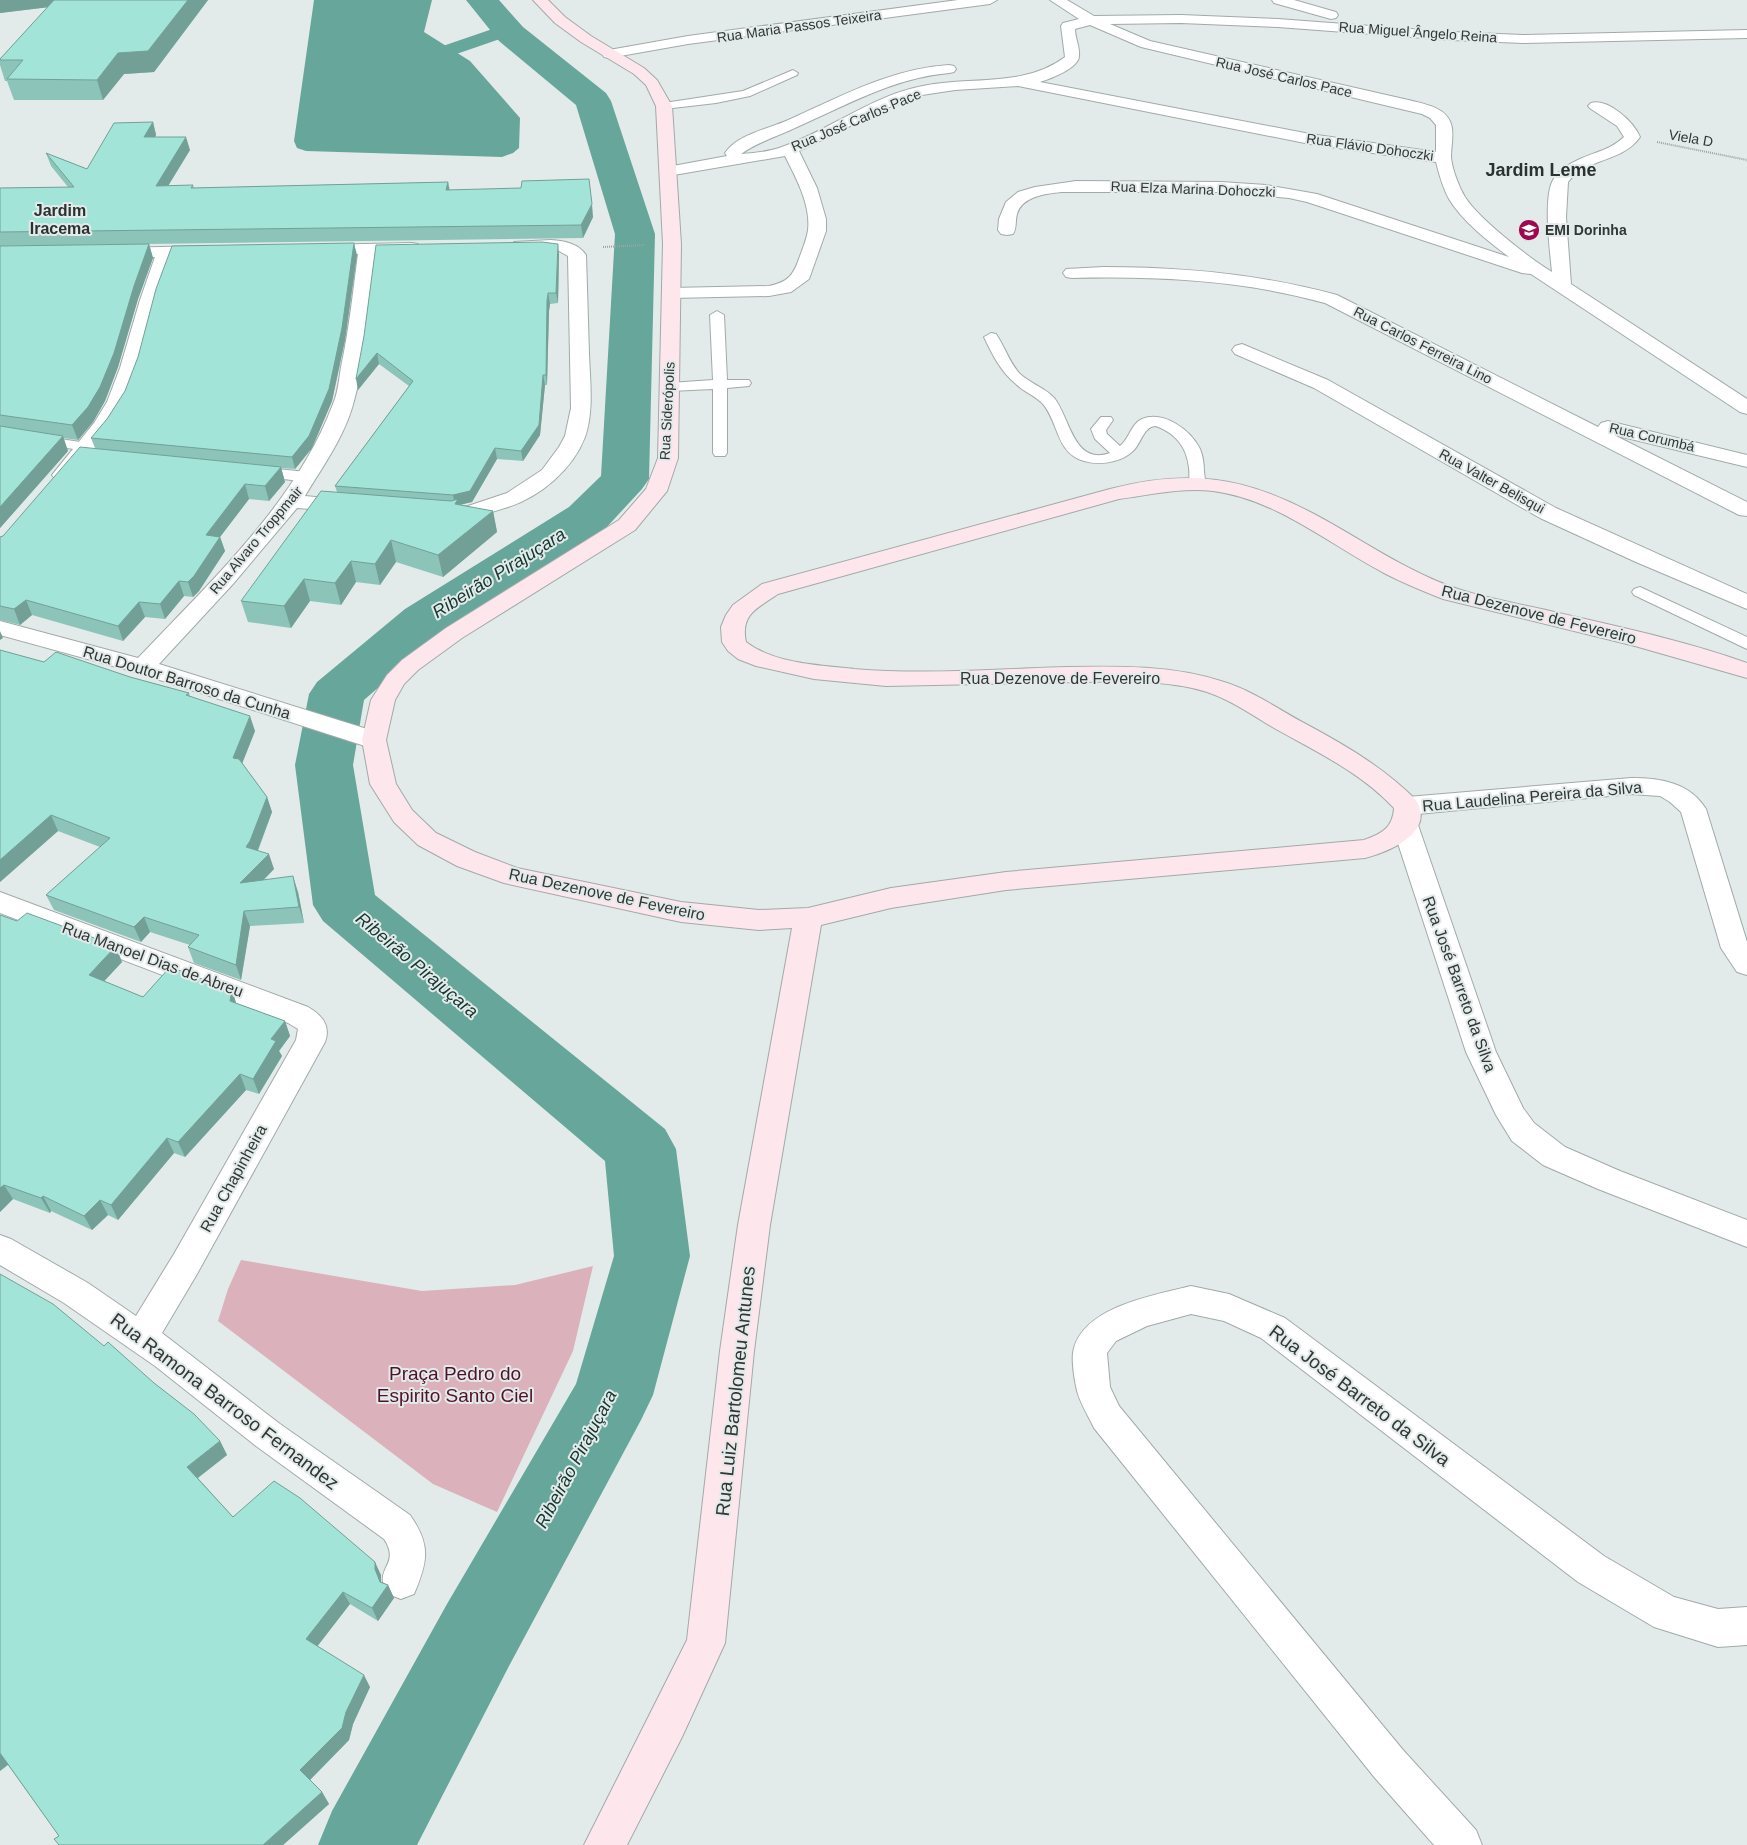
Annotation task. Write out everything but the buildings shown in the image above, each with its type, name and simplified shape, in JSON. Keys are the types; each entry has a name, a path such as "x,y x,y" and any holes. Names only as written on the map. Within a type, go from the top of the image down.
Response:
{"street":[{"name":"Rua Siderópolis","path":"374,740 383,700 395,680 410,665 454,632 627,525 656,491 668,458 672,244 664,106 652,83 639,71 609,54 560,20 540,0"},
{"name":"Rua Maria Passos Teixeira","path":"609,54 688,40 990,0"},
{"name":"Rua José Carlos Pace","path":"1057,0 1090,20 1123,36 1146,44 1429,112 1442,120 1445,128 1446,137 1443,158"},
{"path":"1279,0 1375,29"},
{"name":"Rua Miguel Ângelo Reina","path":"1090,20 1181,19 1375,29 1451,36 1523,38 1747,34"},
{"name":"Rua José Carlos Pace","path":"668,171 724,161 746,160 790,149 920,90 957,85 1020,82 1053,72 1066,66 1072,59 1072,48 1067,31 1068,26 1090,20"},
{"path":"724,161 739,148 890,80 921,71 967,69"},
{"path":"984,69 1053,72"},
{"name":"Rua Flávio Dohoczki","path":"1020,82 1310,139 1443,158 1448,177 1457,198 1473,217 1541,273 1700,375 1747,408"},
{"path":"1562,287 1558,209 1560,182 1563,176 1579,166 1619,148 1632,138 1630,131 1623,123 1596,106"},
{"path":"671,293 769,291 785,288 803,275 816,231 817,219 809,188 790,149"},
{"name":"Rua Elza Marina Dohoczki","path":"1007,230 1010,208 1016,201 1027,194 1047,189 1098,187 1239,188 1288,192 1311,198 1541,273"},
{"path":"422,512 455,514 470,512 515,498 549,474 569,449 574,436 581,408 578,255 571,249 553,246 504,246"},
{"path":"301,250 426,248"},
{"name":"Rua Alvaro Troppmair","path":"143,668 225,579 291,500 326,445 344,402 356,340 368,249"},
{"path":"98,253 224,251"},
{"path":"49,489 89,453 117,402 166,252"},
{"name":"Rua Carlos Ferreira Lino","path":"1072,273 1195,276 1300,289 1332,299 1747,510"},
{"name":"Rua Valter Belisqui","path":"1242,350 1321,384 1548,513 1644,558 1747,602"},
{"name":"Rua Corumbá","path":"1558,414 1747,462"},
{"name":"Rua Dezenove de Fevereiro","path":"374,740 383,784 403,816 427,839 466,859 513,876 681,912 759,920 808,918 892,898 1006,881 1365,849 1382,844 1394,836 1406,815 1384,783 1352,761 1246,701 1207,685 1174,678 1132,674 898,679 807,671 752,657 736,647 733,638 733,623 744,608 770,589 1117,494 1197,484 1234,490 1273,502 1415,580 1449,594 1598,629 1724,662 1747,671"},
{"path":"291,500 367,508"},
{"name":"Rua Doutor Barroso da Cunha","path":"0,628 143,668 374,740"},
{"name":"Rua Laudelina Pereira da Silva","path":"1406,815 1602,788 1658,786 1671,789 1693,809 1735,948 1747,965"},
{"name":"Rua José Barreto da Silva","path":"1406,815 1481,1052 1511,1115 1522,1132 1554,1156 1609,1180 1747,1234"},
{"name":"Rua Manoel Dias de Abreu","path":"0,902 237,990 305,1019"},
{"name":"Rua Luiz Bartolomeu Antunes","path":"605,1845 668,1723 706,1643 712,1604 737,1351 751,1244 808,918"},
{"name":"Rua Chapinheira","path":"141,1337 176,1283 258,1132 310,1042 314,1034 314,1028 305,1019"},
{"name":"Rua Ramona Barroso Fernandez","path":"0,1249 41,1271 167,1355 268,1435 397,1526 408,1542 408,1560 401,1581"},
{"name":"Rua José Barreto da Silva","path":"1461,1845 1383,1756 1106,1417 1093,1387 1090,1349 1104,1331 1140,1313 1191,1300 1229,1308 1273,1328 1591,1569 1667,1614 1718,1628 1747,1626"}],"lane":[{"path":"664,106 716,100 746,94 792,73"},
{"path":"716,315 720,384 720,453"},
{"path":"991,337 1010,371 1049,402 1071,447 1079,455 1097,460 1120,454 1131,444 1145,423 1153,421 1166,424 1176,430 1192,448 1197,484"},
{"path":"670,387 744,383"},
{"path":"1106,420 1098,429 1100,436 1120,454"},
{"path":"0,434 89,453"},
{"path":"238,470 307,477"},
{"path":"1640,592 1747,644"}],"path":[{"name":"Viela D","path":"1632,138 1715,152 1747,160"},
{"path":"606,247 647,245"}],"green space":[{"name":"Praça Pedro do Espirito Santo Ciel","path":"241,1260 422,1291 515,1285 593,1266 573,1351 497,1512 433,1484 218,1321 228,1289"}],"shaded area":[{"path":"314,0 432,0 424,32 470,61 520,118 519,148 513,153 502,157 306,151 297,148 294,141"}],"waterway":[{"name":"Ribeirão Pirajuçara","path":"366,1845 478,1635 613,1395 652,1256 640,1149 345,905 324,765 337,694 424,620 587,518 625,479 635,234 593,101 511,34 482,0"},
{"path":"409,64 507,30"}],"place":[{"name":"EMI Dorinha","path":"1529,230"}],"district":[{"name":"Jardim Leme","path":"1541,170"},
{"name":"Jardim Iracema","path":"60,219"}]}
